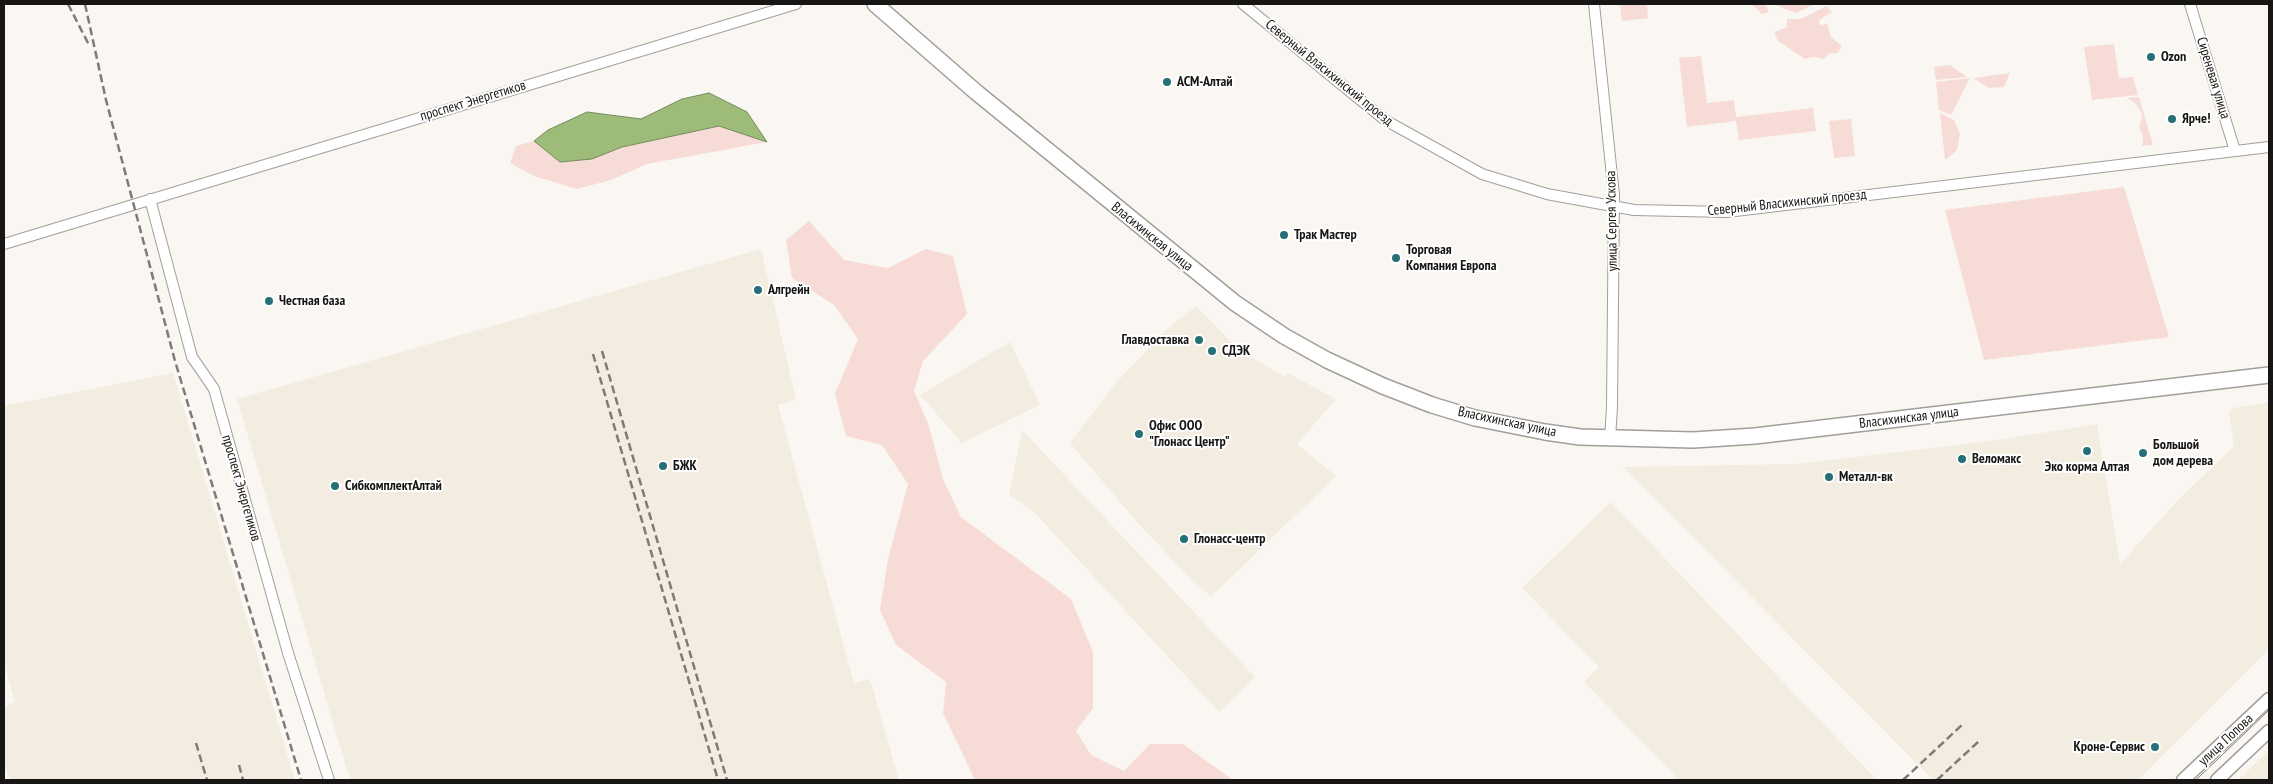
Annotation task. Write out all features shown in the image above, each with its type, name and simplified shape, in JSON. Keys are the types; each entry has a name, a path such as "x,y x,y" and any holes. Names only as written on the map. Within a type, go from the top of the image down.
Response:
{"highway":[{"name":"Власихинская улица","path":"875,4 976,92 1235,304 1284,336 1343,367 1432,405 1475,418 1545,432 1610,439 1693,440 1755,436 2269,375"}],"main road":[{"name":"улица Попова","path":"2183,780 2269,701"},
{"name":"улица Попова","path":"2216,780 2269,730"}],"street":[{"name":"проспект Энергетиков","path":"4,244 796,4"},
{"name":"Северный Власихинский проезд","path":"1243,4 1360,100 1407,134 1496,180 1547,194 1614,207 1661,212 1727,212 2269,146"},
{"name":"улица Сергея Ускова","path":"1594,4 1614,207 1610,439"},
{"name":"Сиреневая улица","path":"2190,4 2235,151"},
{"name":"проспект Энергетиков","path":"150,199 192,357 214,389 288,653 329,780"}],"shaded area":[{"path":"1620,4 1647,4 1648,18 1622,21"},
{"path":"1751,4 1765,4 1769,12 1762,14"},
{"path":"1773,4 1815,4 1796,13"},
{"path":"1827,6 1832,12 1819,20 1820,25 1827,24 1831,37 1842,46 1837,53 1830,53 1824,59 1813,57 1805,59 1778,41 1774,32 1787,27 1787,19 1801,19"},
{"path":"2114,44 2119,78 2133,77 2138,95 2092,100 2084,47"},
{"path":"1701,56 1707,103 1734,100 1736,117 1813,108 1816,131 1739,140 1736,121 1687,127 1679,58"},
{"path":"1950,65 1967,77 1936,80 1934,67"},
{"path":"2010,73 2004,87 1989,88 1973,78"},
{"path":"1970,78 1951,115 1939,110 1936,82"},
{"path":"709,93 747,112 767,142 719,126 622,147 592,159 560,162 534,141 548,130 587,112 641,119 682,99"},
{"path":"2139,97 2153,145 2142,146 2143,136 2139,128 2142,117 2141,112 2134,102 2127,98"},
{"path":"1940,113 1954,120 1960,134 1957,150 1945,160"},
{"path":"1851,119 1855,156 1834,158 1829,121"},
{"path":"719,126 767,142 647,164 611,180 577,189 534,176 510,163 516,146 534,141 560,162 592,159 622,147"},
{"path":"2124,187 2169,337 1984,360 1945,210"},
{"path":"809,221 844,260 888,268 926,249 953,256 967,314 923,361 914,391 929,426 943,479 961,517 1071,599 1093,652 1093,708 1076,731 1091,755 1124,771 1150,744 1183,744 1233,780 975,780 943,713 946,682 896,645 880,610 888,559 908,484 882,445 846,436 835,394 858,339 834,305 792,278 786,240"},
{"path":"761,249 796,399 778,405 854,683 870,679 899,780 350,780 237,399"},
{"path":"1196,306 1239,350 1285,377 1288,373 1336,399 1297,444 1336,476 1211,597 1188,576 1137,522 1070,443 1113,386 1168,328"},
{"path":"1010,342 1040,405 962,443 920,395"},
{"path":"173,373 295,780 10,780 4,763 4,707 15,702 4,663 4,406"},
{"path":"2269,402 2269,649 2138,780 1933,780 1623,467 1797,464 1998,440 2097,424 2120,564 2177,501 2234,446 2229,412 2233,408"},
{"path":"1022,430 1255,677 1219,712 1033,511 1009,495"},
{"path":"1611,502 1877,780 1679,780 1584,682 1599,667 1522,588"},
{"path":"2269,750 2269,780 2238,780"}],"tram line":[{"path":"2196,780 2269,710"}],"railway":[{"path":"68,4 89,45"},
{"path":"85,4 106,100 175,361 301,780"},
{"path":"602,351 727,780"},
{"path":"593,354 718,780"},
{"path":"1903,780 1963,724"},
{"path":"1937,780 1978,742"},
{"path":"196,743 207,780"},
{"path":"239,765 243,780"}],"place":[{"name":"Ozon","path":"2151,57"},
{"name":"АСМ-Алтай","path":"1167,82"},
{"name":"Ярче!","path":"2172,119"},
{"name":"Трак Мастер","path":"1284,235"},
{"name":"Торговая Компания Европа","path":"1396,258"},
{"name":"Алгрейн","path":"758,290"},
{"name":"Честная база","path":"269,301"},
{"name":"Главдоставка","path":"1199,340"},
{"name":"СДЭК","path":"1212,351"},
{"name":"Офис ООО \"Глонасс Центр\"","path":"1139,434"},
{"name":"Эко корма Алтая","path":"2087,451"},
{"name":"Большой дом дерева","path":"2143,453"},
{"name":"Веломакс","path":"1962,459"},
{"name":"БЖК","path":"663,466"},
{"name":"Металл-вк","path":"1829,477"},
{"name":"СибкомплектАлтай","path":"335,486"},
{"name":"Глонасс-центр","path":"1184,539"},
{"name":"Кроне-Сервис","path":"2155,747"}]}
